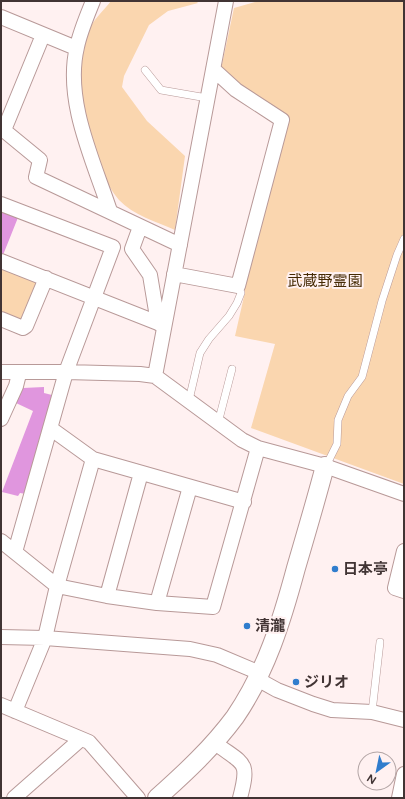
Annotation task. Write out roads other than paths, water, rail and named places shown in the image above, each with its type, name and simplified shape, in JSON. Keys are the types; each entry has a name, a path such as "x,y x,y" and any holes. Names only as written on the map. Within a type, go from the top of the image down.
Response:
{"street":[{"path":"93,1 76,48 74,79 78,116 110,211"},
{"path":"155,376 161,325 180,245 226,1"},
{"path":"1,17 76,48"},
{"path":"43,35 4,134 40,160 36,177 180,245"},
{"path":"174,274 238,286 282,120 236,90 213,69"},
{"path":"1,204 113,247 66,372 15,552"},
{"path":"140,227 132,249 150,275 161,325"},
{"path":"1,261 161,325"},
{"path":"1,319 23,328 26,326 46,278"},
{"path":"1,372 19,374 66,372 140,374 155,376 242,440 258,448 325,466 404,494"},
{"path":"1,418 16,386 19,374"},
{"path":"50,428 93,459 141,474 244,502"},
{"path":"1,541 57,586 107,596 157,603 213,607 244,502 258,448"},
{"path":"15,711 46,638 57,586 93,459"},
{"path":"157,798 192,767 214,743 235,716 258,676 284,612 325,466"},
{"path":"107,596 141,474"},
{"path":"157,603 190,487"},
{"path":"404,551 395,588 404,591"},
{"path":"1,637 46,638 205,652 258,676 277,690 313,704 332,710 372,712 404,720"},
{"path":"1,705 89,742 138,798"},
{"path":"14,798 81,739"},
{"path":"214,743 243,764 246,770 240,798"},
{"path":"399,798 404,774"}],"lane":[{"path":"145,70 161,90 207,98"},
{"path":"325,466 337,444 338,420 348,396 362,377 382,301 397,255 404,239"},
{"path":"189,400 200,354 237,303 241,293 238,286"},
{"path":"218,423 232,369"},
{"path":"372,712 380,642"}],"place":[{"name":"日本亭","path":"335,569"},
{"name":"清瀧","path":"247,626"},
{"name":"ジリオ","path":"296,682"}],"park label":[{"name":"武蔵野霊園","path":"325,281"}]}
